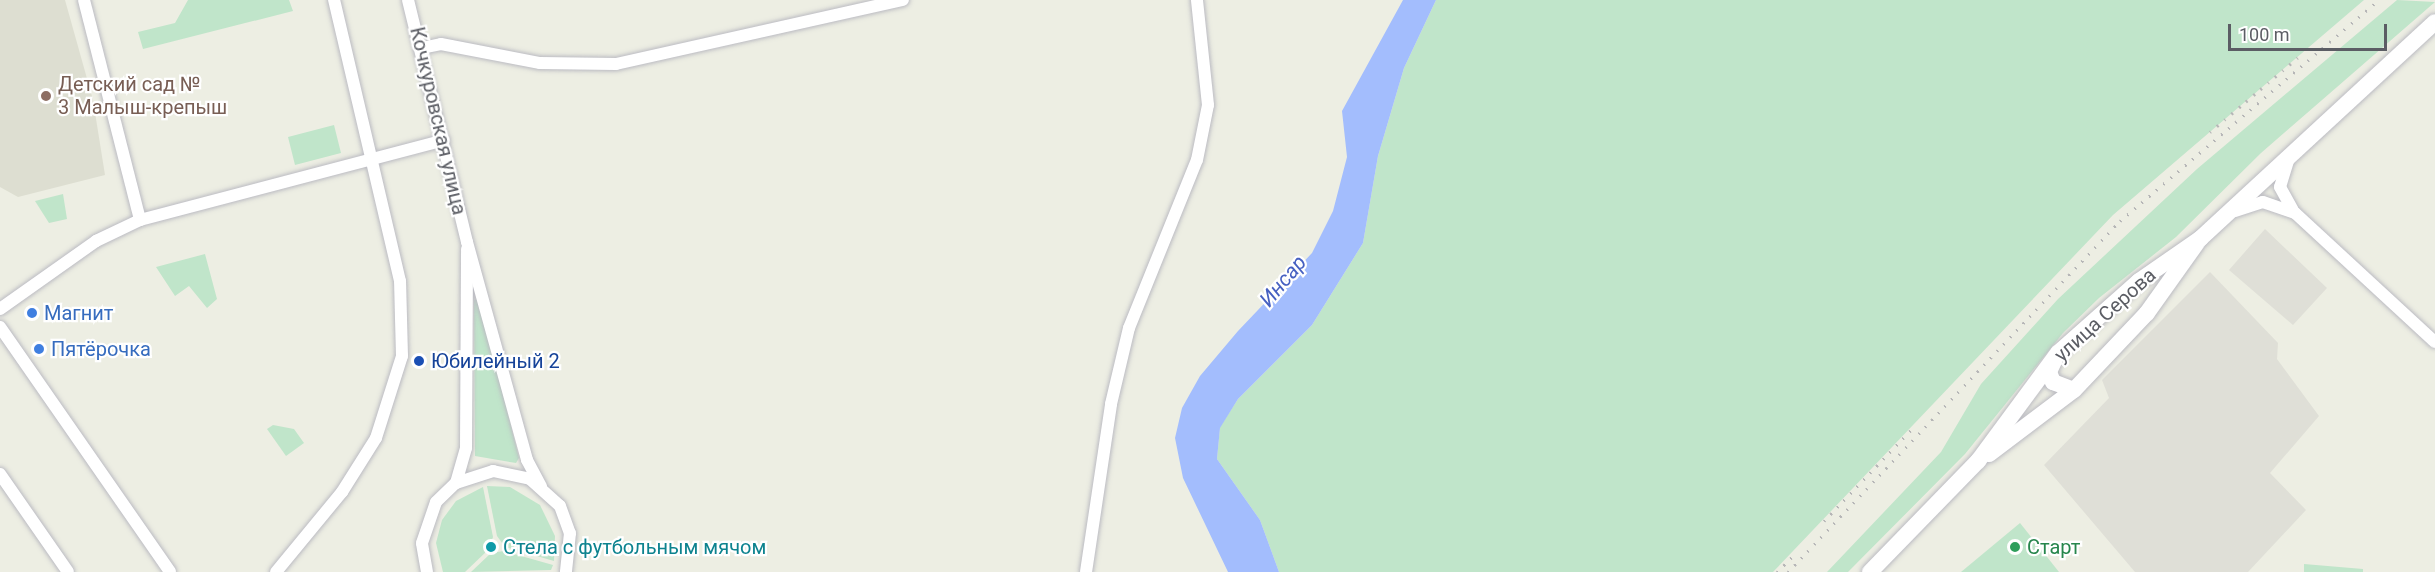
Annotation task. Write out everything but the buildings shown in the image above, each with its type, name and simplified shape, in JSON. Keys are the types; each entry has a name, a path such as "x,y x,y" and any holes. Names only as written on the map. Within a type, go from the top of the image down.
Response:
{"street":[{"path":"84,0 140,220"},
{"path":"276,572 361,465 396,388 402,300 373,159 334,0"},
{"name":"Кочкуровская улица","path":"408,0 422,48 467,242 527,460 541,486 566,519 571,548 566,572"},
{"path":"422,48 441,44 540,63 616,64 868,4 903,0"},
{"path":"1086,572 1111,404 1129,328 1197,160 1208,105 1197,0"},
{"name":"улица Серова","path":"1870,572 1978,461 2058,353 2139,281 2201,237 2407,47 2435,27"},
{"path":"0,309 96,242 140,220 444,140"},
{"path":"2294,149 2280,187 2295,213 2435,342"},
{"path":"2217,222 2263,202 2295,213"},
{"name":"улица Серова","path":"1978,461 2074,390 2146,313 2201,237"},
{"name":"Кочкуровская улица","path":"456,483 466,448 467,242"},
{"path":"0,327 170,572"},
{"path":"2058,353 2049,372 2053,382 2074,390"},
{"path":"428,572 424,528 436,502 456,483 480,473 506,471 541,486"},
{"path":"0,474 68,572"}],"shaded area":[{"name":"Детский сад № 3 Малыш-крепыш","path":"0,0 65,0 93,100 105,175 18,197 0,187"},
{"path":"2265,229 2327,288 2293,325 2229,270"},
{"path":"2210,272 2278,343 2277,359 2319,416 2270,473 2306,510 2248,572 2135,572 2044,465 2109,398 2102,380"}],"green space":[{"path":"188,0 289,0 293,11 143,49 138,32 175,23"},
{"path":"1436,0 2364,0 2113,215 1773,572 1279,572 1260,520 1217,459 1220,427 1238,399 1312,325 1363,243 1378,156 1404,68"},
{"path":"2397,0 2435,2 2261,153 2176,237 2099,298 2063,333 1965,454 1848,572 1827,572 1941,452 1981,384 2058,299 2197,169"},
{"path":"334,125 341,153 295,165 288,137"},
{"path":"63,194 67,219 49,223 35,201"},
{"path":"205,254 217,299 207,308 189,286 175,296 156,267"},
{"path":"479,299 519,458 516,463 475,456 474,300"},
{"path":"273,425 294,429 304,443 286,456 267,429"},
{"path":"487,486 510,487 540,505 555,536 554,561 505,547 497,536"},
{"path":"483,487 493,537 488,550 465,572 443,572 436,543 442,520 456,501"},
{"name":"Старт","path":"2020,523 2059,572 1961,572"},
{"path":"504,551 553,565 551,570 471,572 491,553"},
{"path":"2304,564 2363,569 2363,572 2304,572"}],"water":[{"path":"1403,0 1436,0 1404,68 1378,156 1363,243 1312,325 1238,399 1220,428 1217,459 1260,520 1279,572 1228,572 1183,478 1175,438 1182,408 1200,376 1238,331 1312,253 1333,211 1347,157 1342,111"}],"railway":[{"path":"1788,572 2120,221 2379,0"},
{"path":"2210,132 2302,54"},
{"path":"1824,521 1911,430"},
{"path":"1777,572 1792,557"}],"place":[{"name":"Детский сад № 3 Малыш-крепыш","path":"46,96"},
{"name":"Магнит","path":"32,313"},
{"name":"Пятёрочка","path":"39,349"},
{"name":"Юбилейный 2","path":"419,361"},
{"name":"Стела с футбольным мячом","path":"491,547"},
{"name":"Старт","path":"2015,547"}],"water label":[{"name":"Инсар","path":"1283,281"}]}
